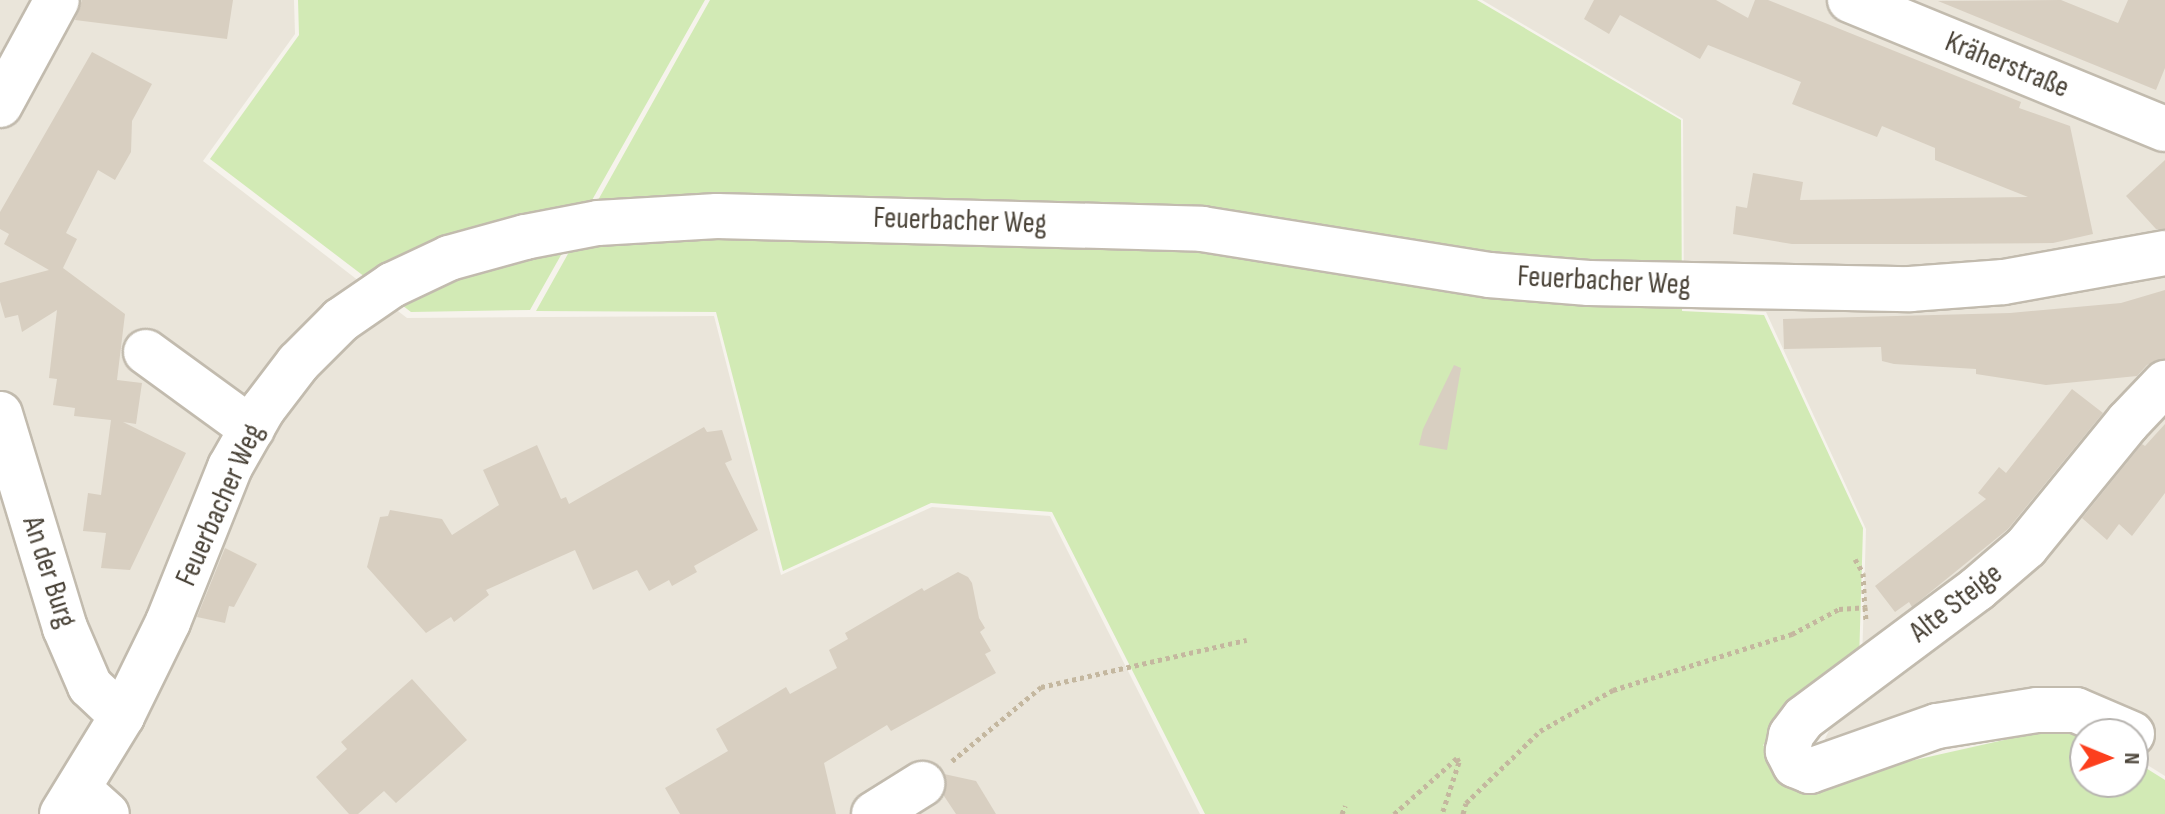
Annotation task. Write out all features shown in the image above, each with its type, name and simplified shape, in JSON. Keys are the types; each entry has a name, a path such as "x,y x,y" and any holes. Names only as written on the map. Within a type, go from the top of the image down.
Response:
{"street":[{"path":"0,105 57,0"},
{"name":"Kräherstraße","path":"1850,0 2165,129"},
{"name":"Feuerbacher Weg","path":"83,806 168,622 230,467 298,363 341,320 392,285 449,258 525,237 598,223 717,216 1202,229 1489,275 1683,286 1910,289 2004,282 2102,267 2165,253"},
{"path":"146,352 252,429"},
{"name":"Alte Steige","path":"2095,718 2076,710 2037,710 1937,726 1850,755 1829,767 1810,771 1795,765 1788,751 1791,735 1804,718 2026,547 2128,422 2165,383"},
{"name":"An der Burg","path":"0,414 65,628 90,686 122,716"},
{"path":"874,814 922,784"}],"path":[{"path":"1855,559 1863,573 1867,636 1890,654"},
{"path":"1463,814 1466,803 1540,731 1613,690 1792,634 1839,609 1865,607"},
{"path":"922,784 1041,687 1247,640"},
{"path":"1394,814 1457,758 1459,762 1442,814"},
{"path":"1342,814 1345,806"}],"shaded area":[{"path":"0,0 294,0 295,34 203,161 407,318 714,316 781,575 932,507 1050,516 1200,814 0,814"},
{"path":"1482,0 2165,0 2165,776 2149,766 2149,718 2069,718 2069,722 1823,743 1862,662 1866,529 1766,312 1684,309 1683,119"}],"green space":[{"path":"298,0 705,0 530,310 411,312 210,159 299,35"},
{"path":"710,0 1477,0 1681,120 1682,311 1764,315 1863,528 1859,661 1763,745 1799,781 1848,775 2069,725 2069,798 2149,798 2149,770 2165,780 2165,814 1205,814 1052,512 931,503 783,571 716,312 536,311"}],"building":[{"path":"82,0 233,0 227,39 75,20"},
{"path":"1594,0 1716,0 1748,18 1755,0 1768,0 2021,102 2019,108 2070,126 2093,234 2053,243 1792,244 1733,234 1736,206 1747,208 1753,173 1803,182 1800,200 2028,197 1935,160 1935,148 1882,126 1877,137 1792,104 1801,82 1708,45 1700,59 1620,15 1609,34 1584,19"},
{"path":"2061,0 2118,23 2128,0 2165,0 2165,68 2156,90 1938,1"},
{"path":"92,52 152,84 132,121 131,152 115,180 98,170 66,233 77,239 63,268 125,314 117,380 142,383 136,424 123,422 186,453 130,570 101,568 106,533 83,531 88,493 101,495 111,420 74,416 75,408 53,405 57,379 49,378 57,310 22,332 18,315 5,318 0,301 0,283 49,270 4,244 9,234 0,229 0,212"},
{"path":"2165,160 2165,229 2156,229 2126,196"},
{"path":"2165,290 2165,359 2147,365 2137,376 2046,385 1976,374 1976,369 1894,364 1882,361 1881,347 1784,349 1783,319 2010,313 2121,303"},
{"path":"1454,365 1461,368 1447,450 1419,445 1423,429"},
{"path":"2072,389 2103,413 2008,529 1912,607 1909,602 1895,612 1875,586 1986,499 1978,493 1999,467 2006,473"},
{"path":"2165,424 2165,493 2132,536 2119,524 2107,540 2082,518 2142,444 2145,446"},
{"path":"704,427 707,432 722,430 732,460 725,463 758,530 694,566 697,572 672,586 669,580 649,591 637,570 593,590 575,550 486,590 489,595 454,622 451,617 426,633 367,567 380,517 388,516 390,510 442,519 452,535 499,505 483,470 537,445 561,499 566,497 569,504"},
{"path":"225,548 257,564 234,607 229,606 225,623 197,617"},
{"path":"958,572 972,583 979,618 985,628 980,632 991,651 985,654 996,673 891,731 887,725 824,763 836,814 680,814 665,788 728,751 716,729 786,687 790,694 837,668 829,650 848,639 845,633 922,588 924,591"},
{"path":"412,679 467,740 396,803 384,791 358,814 349,814 316,777 347,749 341,742"},
{"path":"944,774 976,781 996,814 956,814 944,796"}]}
